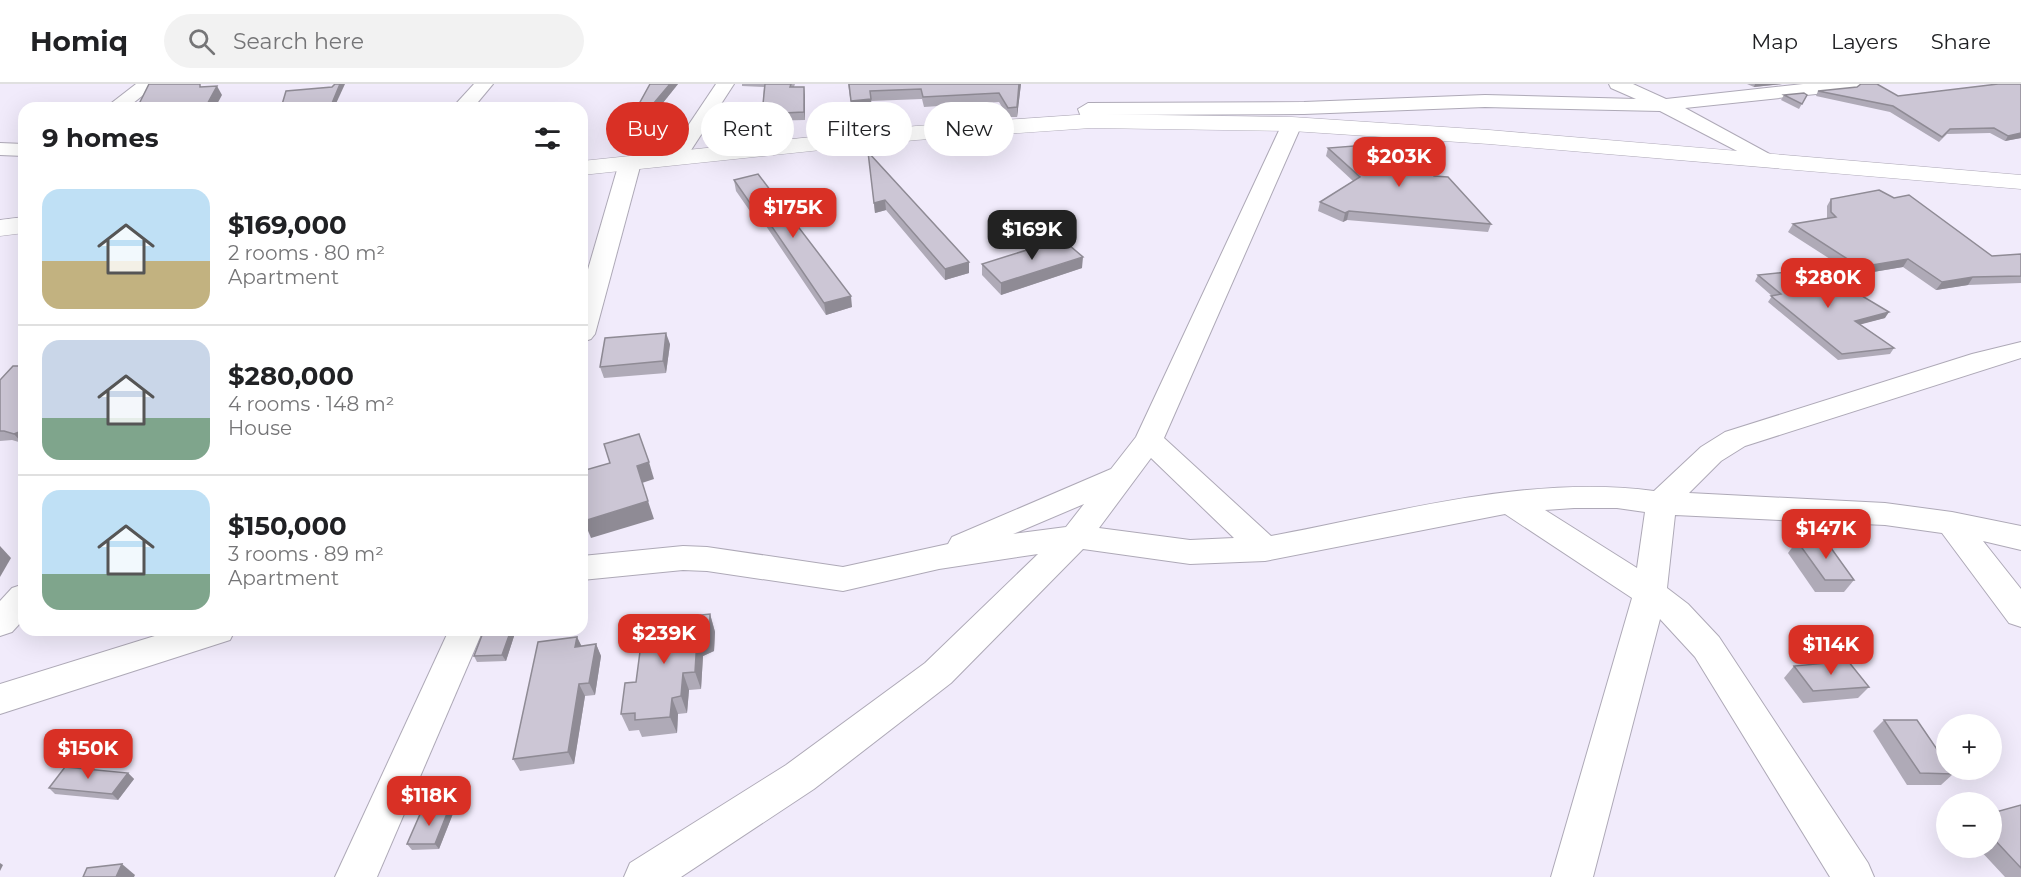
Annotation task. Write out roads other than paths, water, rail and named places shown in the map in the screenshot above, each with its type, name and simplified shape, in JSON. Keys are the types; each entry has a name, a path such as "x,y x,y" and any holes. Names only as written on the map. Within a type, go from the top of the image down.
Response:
{"main road":[{"path":"588,167 904,135 1087,107 2021,182"},
{"path":"0,228 18,226"}],"street":[{"path":"123,102 148,84"},
{"path":"468,102 484,84"},
{"path":"677,157 725,84"},
{"path":"1618,84 1664,105 1768,160"},
{"path":"1087,107 1304,108 1485,101 1580,105 1664,105 1854,84"},
{"path":"645,877 800,777 938,673 1076,537 1149,440 1292,124"},
{"path":"0,149 18,150"},
{"path":"588,295 591,275 630,163"},
{"path":"1572,877 1650,593 1661,503 1711,454 1735,440 1981,360 2021,350"},
{"path":"1149,440 1265,549"},
{"path":"939,557 1007,524 1124,476"},
{"path":"588,567 683,558 707,559 843,579 939,557 1076,537 1190,552 1265,549 1510,502 1574,497 1617,497 1661,503 1885,514 1953,523 2021,538"},
{"path":"1510,502 1650,593 1676,613 1707,647 1853,877"},
{"path":"1953,523 2021,614"},
{"path":"0,623 18,604"},
{"path":"0,699 199,636"},
{"path":"356,877 463,636"}]}
